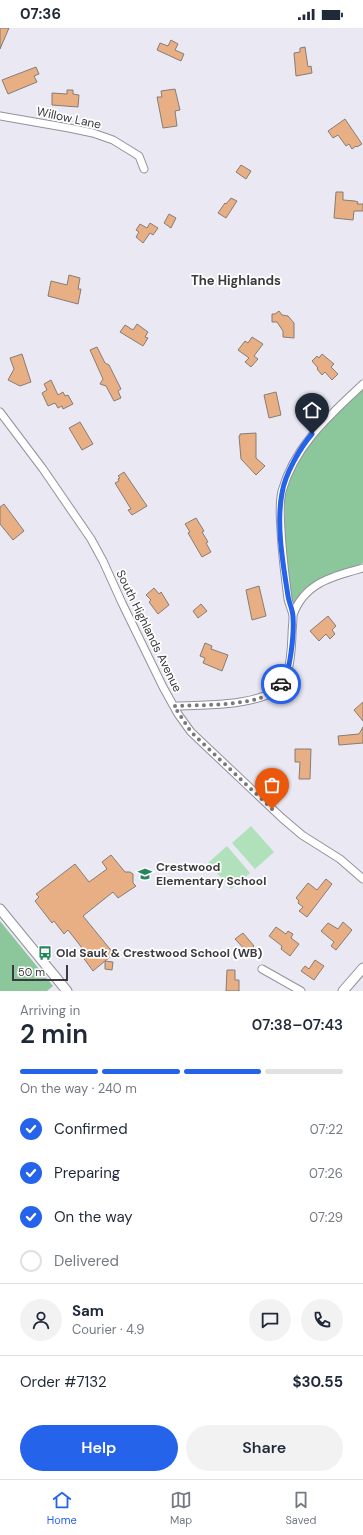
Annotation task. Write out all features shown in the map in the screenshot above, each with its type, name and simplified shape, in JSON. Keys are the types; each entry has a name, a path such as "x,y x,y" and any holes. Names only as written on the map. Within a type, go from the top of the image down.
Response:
{"street":[{"name":"Willow Lane","path":"0,116 93,133 106,138 139,156 144,169"},
{"path":"293,615 289,602 282,560 280,510 282,491 297,455 305,443 320,425 363,384"},
{"name":"South Highlands Avenue","path":"0,412 43,469 91,539 103,561 143,647 174,706 191,732 282,818 302,835 340,859 363,879"},
{"path":"174,706 214,705 253,699 268,695 283,682 287,674 292,653 293,615 297,604 303,595 326,579 363,568"},
{"path":"0,909 66,991"},
{"path":"343,991 363,968"},
{"path":"262,969 301,991"}],"green space":[{"path":"363,387 363,563 316,581 302,591 293,607 284,550 285,491 294,468 320,428"},
{"path":"251,826 274,852 255,869 232,843"},
{"path":"227,846 250,873 231,889 208,863"},
{"path":"0,921 53,986 47,991 0,991"}],"building":[{"path":"0,28 9,28 0,49"},
{"path":"171,40 178,44 175,50 184,54 181,61 157,50 160,43 168,46"},
{"path":"305,47 308,67 311,66 312,73 296,76 294,53 300,52 300,48"},
{"path":"36,67 39,74 34,76 37,82 8,94 2,80"},
{"path":"175,89 180,110 175,111 177,126 163,128 157,97 162,97 161,91"},
{"path":"67,90 73,90 73,94 79,95 78,107 52,105 52,93 67,94"},
{"path":"345,119 362,144 352,149 349,144 346,146 338,135 333,138 328,131"},
{"path":"241,165 251,171 246,179 236,172"},
{"path":"336,192 343,192 343,200 355,201 358,202 357,204 363,204 363,211 354,211 353,220 334,218"},
{"path":"231,198 237,201 226,218 218,213 225,203 226,204"},
{"path":"169,214 176,218 171,228 164,223"},
{"path":"150,223 158,228 153,235 150,233 143,243 136,237 139,232 136,230 140,224 147,228"},
{"path":"69,275 80,278 78,289 81,289 78,304 48,296 51,281 67,285"},
{"path":"279,311 282,315 288,316 294,323 294,338 283,337 283,331 277,322 272,322 272,314"},
{"path":"137,324 148,332 145,337 148,338 143,346 120,332 125,325 133,330"},
{"path":"252,337 263,344 254,356 258,359 251,367 245,362 249,358 238,350 245,341 248,343"},
{"path":"97,347 105,363 109,365 121,389 118,391 121,398 114,401 106,386 100,384 103,379 90,350"},
{"path":"22,354 31,382 20,386 8,380 14,369 10,358"},
{"path":"322,354 334,364 331,367 338,374 332,380 325,372 322,375 312,361 317,356 319,358"},
{"path":"51,380 58,395 63,392 65,396 68,395 73,404 63,409 62,406 58,408 55,403 48,406 42,393 47,390 44,384"},
{"path":"276,392 281,415 269,418 264,395"},
{"path":"80,422 93,444 82,450 69,428"},
{"path":"256,433 256,458 265,466 256,475 241,459 239,436 240,434"},
{"path":"124,472 147,506 132,515 128,510 131,509 115,483 119,481 118,479 120,478 118,476"},
{"path":"4,504 24,531 13,540 0,524 0,507"},
{"path":"196,518 204,531 202,532 208,542 206,543 211,552 202,557 188,533 190,532 185,524"},
{"path":"259,586 266,616 252,620 246,590"},
{"path":"154,588 159,594 161,592 169,605 158,614 149,602 151,600 146,595"},
{"path":"201,604 207,611 198,618 193,611"},
{"path":"328,616 336,626 332,630 335,634 330,639 326,634 319,641 310,631"},
{"path":"205,643 212,646 211,649 228,655 222,671 203,663 205,658 200,656"},
{"path":"363,702 363,721 354,710"},
{"path":"363,727 363,743 339,745 338,736 359,734"},
{"path":"295,749 311,749 310,779 299,779 300,762 295,762"},
{"path":"111,855 125,872 130,872 133,874 133,883 136,886 118,898 113,892 83,916 114,954 93,971 82,956 86,953 68,930 64,934 54,921 52,923 35,901 39,897 36,894 75,864 89,882 107,869 102,862"},
{"path":"326,879 332,884 307,917 299,911 303,907 298,903 299,901 296,898 308,883 317,890"},
{"path":"343,922 352,930 336,950 331,946 334,942 321,931 328,923 338,929"},
{"path":"276,927 286,934 288,931 293,934 291,938 299,944 290,956 281,949 282,946 269,936"},
{"path":"243,933 254,946 247,952 235,939"},
{"path":"315,960 324,966 314,980 301,971 305,966 309,969"},
{"path":"105,961 113,962 112,970 105,969"},
{"path":"227,970 235,970 235,980 239,980 239,991 226,991"}],"way so far":[{"path":"272,809 191,732 174,706 214,705 253,699 268,695 281,684"}],"place":[{"name":"Crestwood Elementary School","path":"145,874"},
{"name":"Old Sauk & Crestwood School (WB)","path":"45,953"}],"district":[{"name":"The Highlands","path":"236,280"}],"route":[{"path":"281,684 287,674 292,653 293,615 289,602 282,560 280,510 282,491 297,455 312,434"}]}
